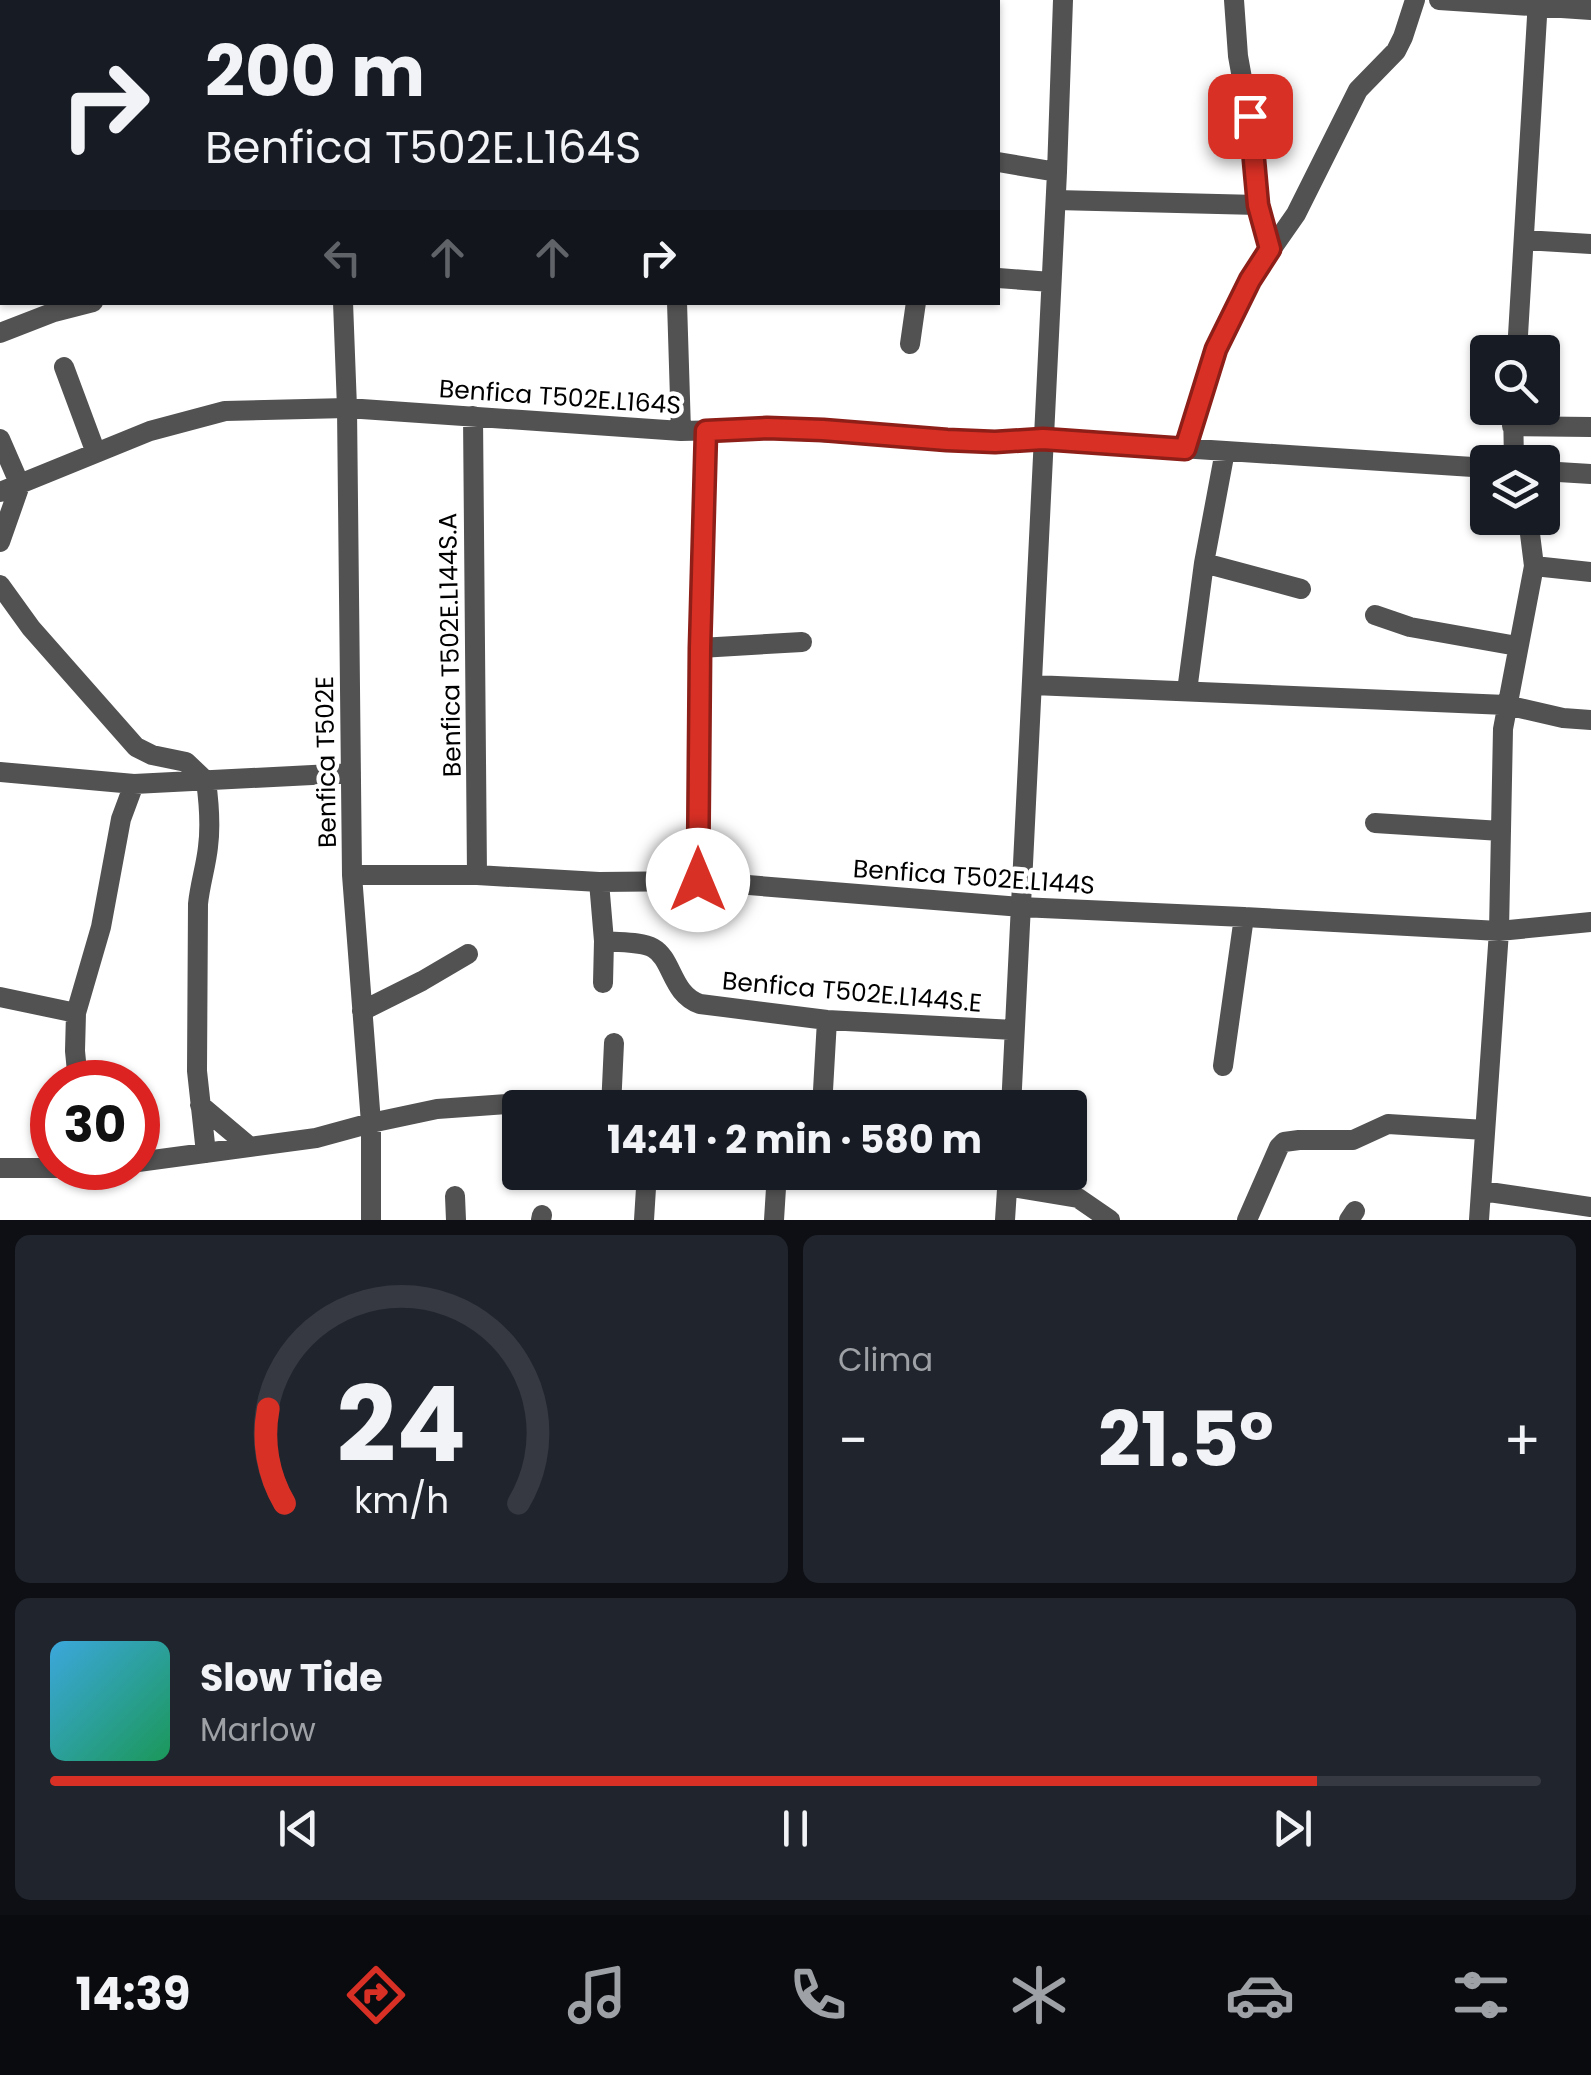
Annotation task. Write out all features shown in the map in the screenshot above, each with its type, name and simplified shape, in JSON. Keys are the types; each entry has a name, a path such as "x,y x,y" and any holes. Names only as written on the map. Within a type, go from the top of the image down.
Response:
{"street":[{"path":"1012,1090 1063,0"},
{"path":"1234,0 1258,205 1270,249"},
{"path":"1185,449 1216,349 1250,280 1296,214 1358,90 1396,51 1415,0"},
{"path":"1438,0 1591,10"},
{"path":"1518,335 1537,4"},
{"path":"1000,162 1057,172"},
{"path":"1056,200 1258,205"},
{"path":"1524,240 1591,244"},
{"path":"1000,278 1051,282"},
{"path":"0,332 81,305"},
{"name":"Benfica T502E","path":"343,305 352,875 371,1123 371,1220"},
{"path":"677,305 681,431"},
{"path":"910,344 916,305"},
{"path":"64,367 96,453"},
{"name":"Benfica T502E.L164S","path":"10,488 192,418 225,412 347,408 681,431 767,428 995,442 1043,439 1470,467"},
{"name":"Benfica T502E.L144S.A","path":"473,416 477,874"},
{"path":"1560,423 1591,427"},
{"path":"698,880 706,431"},
{"path":"0,439 10,488 0,542"},
{"path":"1188,691 1204,564 1224,451"},
{"path":"1560,473 1591,474"},
{"path":"1479,1220 1499,931 1504,729 1534,566 1530,535"},
{"path":"1204,564 1301,589"},
{"path":"1534,566 1591,572"},
{"path":"0,585 30,628 136,747 152,756 186,762 206,781 211,818 198,904 196,1071 206,1153"},
{"path":"1374,615 1410,627 1517,646"},
{"path":"700,648 802,642"},
{"path":"1033,685 1506,705 1591,720"},
{"path":"0,772 134,784 351,773"},
{"path":"76,1060 76,1014 105,910 121,820 134,784"},
{"path":"1375,823 1501,831"},
{"name":"Benfica T502E.L144S","path":"352,875 477,874 599,882 698,880 1020,908 1499,931 1591,922"},
{"path":"599,882 603,982"},
{"path":"1223,1066 1244,916"},
{"name":"Benfica T502E.L144S.E","path":"604,941 650,946 660,953 688,1000 700,1004 827,1020 1014,1030"},
{"path":"362,1010 468,954"},
{"path":"0,996 76,1014"},
{"path":"823,1090 827,1020"},
{"path":"611,1090 614,1043"},
{"path":"160,1159 316,1138 438,1109 502,1104"},
{"path":"200,1105 250,1147"},
{"path":"1247,1220 1284,1142 1353,1140 1388,1124 1486,1130"},
{"path":"0,1168 30,1168"},
{"path":"644,1220 646,1190"},
{"path":"774,1220 776,1190"},
{"path":"1005,1220 1006,1190"},
{"path":"1048,1190 1078,1198 1110,1220"},
{"path":"1482,1191 1591,1207"},
{"path":"456,1196 456,1220"}],"route":[{"path":"698,880 706,431 823,430 947,440 1043,439 1185,449 1216,349 1270,249 1258,205 1250,116"}]}
